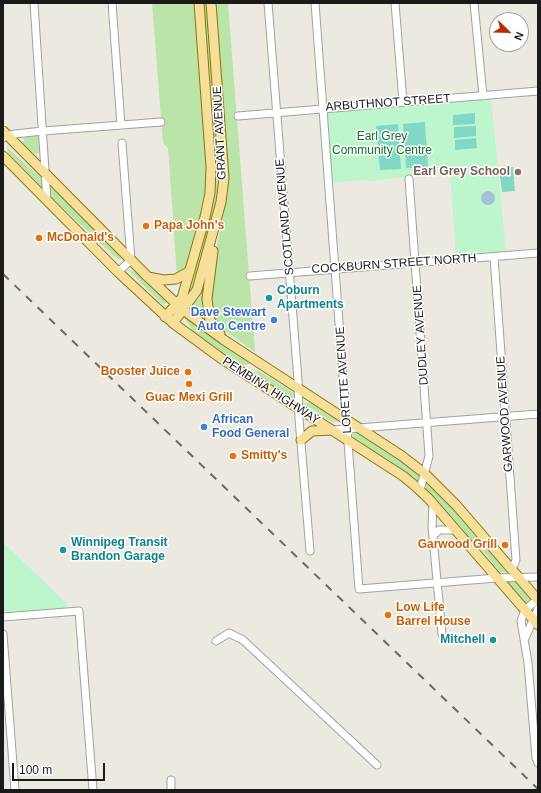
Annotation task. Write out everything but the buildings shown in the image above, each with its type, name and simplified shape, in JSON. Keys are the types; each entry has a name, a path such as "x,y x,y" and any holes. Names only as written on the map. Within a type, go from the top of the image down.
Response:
{"main road":[{"name":"GRANT AVENUE","path":"173,323 180,306 190,271 210,193 211,167 199,3"},
{"name":"GRANT AVENUE","path":"165,317 198,290 221,202 224,178 211,3"},
{"name":"PEMBINA HIGHWAY","path":"4,135 148,277 180,306 224,340 299,389 347,425 359,428 402,456 424,473 457,506 538,600"},
{"name":"PEMBINA HIGHWAY","path":"3,156 118,272 165,317 205,347 403,476 420,490 536,622"},
{"path":"213,232 213,254 207,299 210,320 224,340"},
{"path":"148,277 164,280 176,279 190,271"},
{"path":"242,371 256,367 269,370"},
{"path":"301,440 312,431 333,430"}],"street":[{"path":"34,3 47,201"},
{"path":"112,3 121,125"},
{"name":"SCOTLAND AVENUE","path":"268,3 299,389 298,408 310,551"},
{"name":"LORETTE AVENUE","path":"315,3 359,589 438,583"},
{"path":"395,3 403,102"},
{"path":"474,3 483,96"},
{"name":"ARBUTHNOT STREET","path":"238,116 538,91"},
{"path":"4,135 161,122"},
{"path":"118,272 131,260 122,143"},
{"name":"DUDLEY AVENUE","path":"408,179 429,456 420,490"},
{"name":"COCKBURN STREET NORTH","path":"250,276 538,253"},
{"name":"GARWOOD AVENUE","path":"494,257 516,560 512,570"},
{"path":"359,428 538,414"},
{"path":"333,430 347,425"},
{"path":"433,504 432,517 442,634"},
{"path":"434,535 439,530 455,530"},
{"path":"438,583 497,578 538,577"},
{"path":"538,600 525,610 521,621 525,639 536,758 538,763"},
{"path":"525,639 536,622 538,609"},
{"path":"3,617 79,611 93,790"},
{"path":"216,641 229,633 243,640 377,765"},
{"path":"3,634 15,790"},
{"path":"171,780 171,790"}],"green space":[{"path":"152,3 195,3 207,178 204,203 187,266 177,276 168,148 163,143"},
{"path":"203,3 207,3 218,185 214,212 194,288 187,297 210,212"},
{"path":"214,3 228,3 255,352 221,328 212,312 210,304 214,259 228,191"},
{"name":"Earl Grey Community Centre","path":"491,97 506,252 456,255 450,172 370,181 361,180 332,183 327,112"},
{"path":"475,113 475,124 453,125 453,115"},
{"path":"425,122 428,167 406,168 403,124"},
{"path":"398,124 401,169 380,170 376,126"},
{"path":"476,126 476,136 454,138 454,127"},
{"path":"31,134 36,135 40,139 41,151 37,154 23,143 24,138"},
{"path":"476,138 477,148 455,150 455,140"},
{"path":"7,147 42,179 42,189 8,153"},
{"path":"513,167 515,191 502,192 499,168"},
{"path":"49,185 119,255 121,258 120,259 114,256 52,198"},
{"path":"128,270 136,272 168,302 165,304 161,303"},
{"path":"204,282 204,313 192,304 199,298"},
{"path":"184,317 253,363 240,366 195,335"},
{"path":"259,371 294,393 294,401 249,372"},
{"path":"313,402 341,421 332,422 303,403"},
{"path":"359,432 420,473 418,483 356,442 351,433"},
{"path":"426,478 511,573 500,572 483,551 463,532 426,490"},
{"path":"3,542 67,604 65,609 8,613 4,610"},
{"path":"505,581 517,581 533,600 525,604"}],"shaded area":[{"path":"485,191 491,191 495,195 495,201 491,205 485,205 481,201 481,195"}],"railway":[{"path":"3,274 538,789"}],"place":[{"name":"Earl Grey School","path":"518,172"},
{"name":"Papa John's","path":"146,226"},
{"name":"McDonald's","path":"39,238"},
{"name":"Coburn Apartments","path":"269,298"},
{"name":"Dave Stewart Auto Centre","path":"274,320"},
{"name":"Booster Juice","path":"188,372"},
{"name":"Guac Mexi Grill","path":"189,384"},
{"name":"African Food General","path":"204,427"},
{"name":"Smitty's","path":"233,456"},
{"name":"Garwood Grill","path":"505,545"},
{"name":"Winnipeg Transit Brandon Garage","path":"63,550"},
{"name":"Low Life Barrel House","path":"388,615"},
{"name":"Mitchell","path":"493,640"}]}
